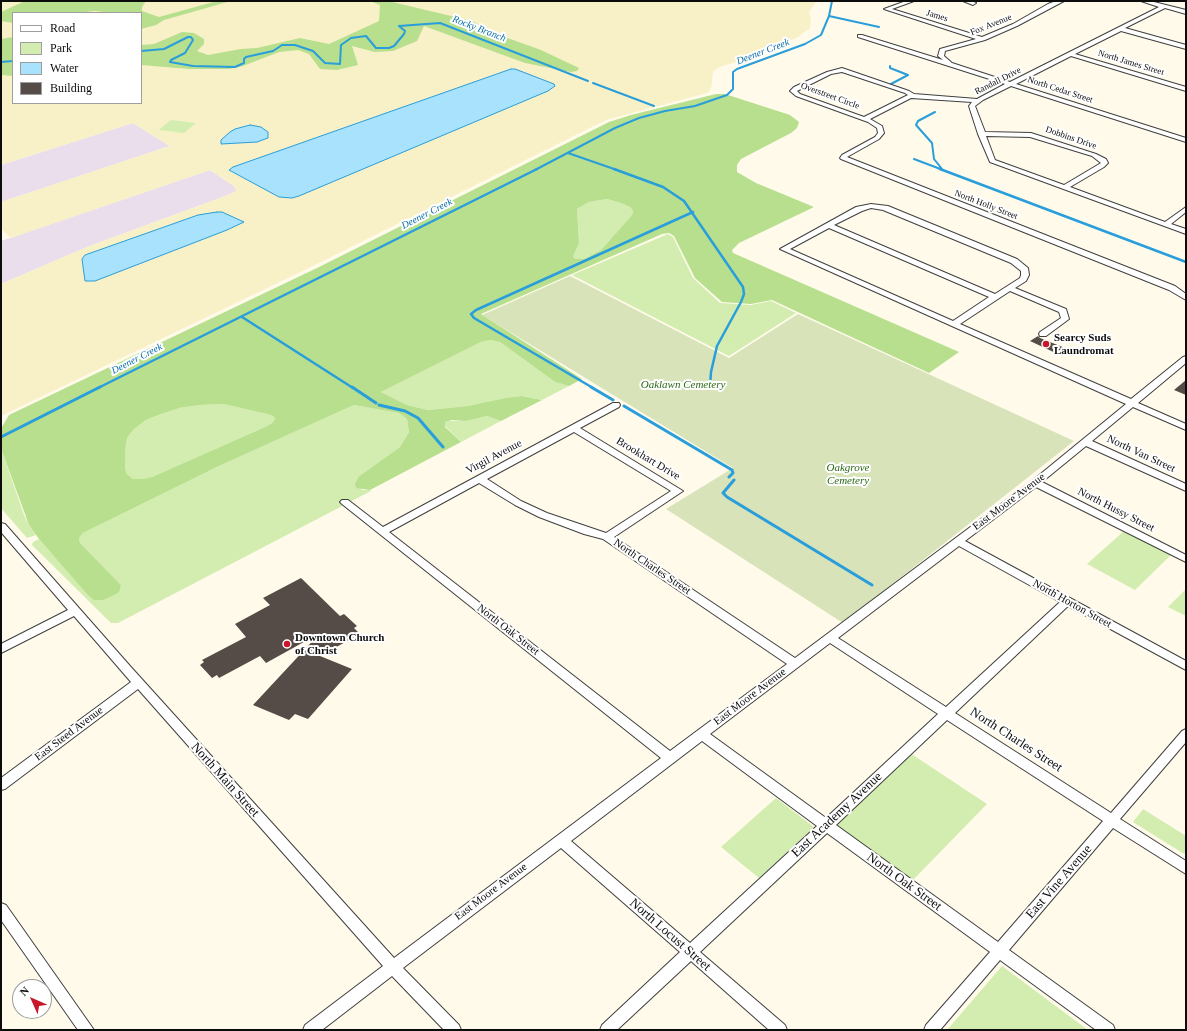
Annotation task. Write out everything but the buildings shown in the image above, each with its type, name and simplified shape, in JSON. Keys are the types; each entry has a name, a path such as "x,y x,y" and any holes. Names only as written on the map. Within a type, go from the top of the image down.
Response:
{"street":[{"name":"James","path":"911,1 887,10 983,39"},
{"path":"966,1 973,3"},
{"name":"Fox Avenue","path":"909,52 942,50 983,39 1015,25 1050,5 1061,1"},
{"path":"1144,1 1186,12"},
{"name":"Randall Drive","path":"1165,6 1010,84 978,101 972,106 992,161 1186,232"},
{"path":"1121,29 1186,47"},
{"name":"North Cedar Street","path":"860,36 1186,140"},
{"path":"942,50 941,56 951,65"},
{"name":"North James Street","path":"1070,54 1186,89"},
{"name":"Overstreet Circle","path":"865,119 798,95 793,91 829,72 842,70 907,92 910,96 978,101"},
{"path":"865,119 910,96"},
{"name":"North Holly Street","path":"865,119 880,127 881,133 877,138 844,156 844,159 1172,288 1186,298"},
{"name":"Dobbins Drive","path":"981,134 1031,135 1094,155 1104,160 1105,163 1102,166 1064,188"},
{"path":"954,324 1023,279 1025,270 1014,261 885,208 871,206 859,209 784,249 1186,427"},
{"path":"1165,225 1186,209"},
{"path":"828,225 995,297"},
{"path":"1009,288 1063,311 1065,318 1044,334"},
{"name":"East Moore Avenue","path":"310,1030 1035,483 1186,359"},
{"name":"Virgil Avenue","path":"383,531 616,405"},
{"name":"Brookhart Drive","path":"574,428 678,491 607,537"},
{"name":"North Van Street","path":"1086,442 1186,488"},
{"name":"North Charles Street","path":"480,479 518,503 543,516 607,537 795,664"},
{"name":"North Hussy Street","path":"1035,483 1186,559"},
{"name":"North Oak Street","path":"345,502 670,758"},
{"name":"North Main Street","path":"1,526 138,682 393,967 454,1030"},
{"name":"North Horton Street","path":"958,541 1186,666"},
{"name":"East Academy Avenue","path":"607,1030 1067,601"},
{"path":"1,649 75,611"},
{"name":"North Charles Street","path":"830,638 1186,868"},
{"name":"East Steed Avenue","path":"1,785 138,682"},
{"name":"North Oak Street","path":"701,734 1108,1030"},
{"name":"East Vine Avenue","path":"931,1030 1186,734"},
{"name":"North Locust Street","path":"561,840 780,1030"},
{"path":"1,909 86,1030"}],"shaded area":[{"path":"1,1 817,1 809,12 811,19 810,28 798,37 750,58 719,67 713,72 711,89 707,93 606,120 317,264 1,416 1,284 87,247 236,191 234,186 210,170 11,238 1,229 1,202 170,146 133,123 1,165"},
{"path":"133,123 170,146 1,202 1,165"},
{"path":"210,170 234,186 237,191 87,247 1,284 1,241"}],"green space":[{"path":"25,1 146,1 142,7 142,11 159,17 217,1 231,1 164,20 156,25 142,29 142,12 12,12 12,23 1,21 1,12"},
{"path":"370,1 388,1 472,21 502,36 541,50 579,68 577,71 571,72 525,63 424,26 417,41 393,51 375,52 352,46 358,65 337,70 320,69 309,54 298,50 279,52 243,66 229,69 189,69 142,65 142,45 154,44 182,32 194,33 204,39 204,44 197,51 208,55 241,49 257,48 300,38 329,44 379,21 380,5"},
{"path":"12,37 12,76 1,75 1,39"},
{"path":"716,94 725,94 790,115 799,122 797,128 791,133 741,159 737,165 737,172 756,183 814,207 739,243 732,250 733,253 959,352 929,373 772,300 751,304 722,302 695,278 674,236 669,233 662,234 481,314 582,379 569,386 555,382 500,342 490,340 481,342 381,392 407,405 428,410 468,406 522,396 542,400 501,421 487,416 465,421 452,420 445,422 445,427 461,442 370,490 356,488 355,483 358,477 400,447 409,432 407,419 399,413 354,405 219,466 83,533 79,538 80,543 121,585 119,592 103,600 94,600 88,595 39,539 29,525 2,451 2,427 9,415 317,268 609,122 631,115","holes":["607,199 630,207 633,211 632,215 601,250 584,259 576,259 573,257 579,243 577,209 589,202","223,404 267,414 273,416 275,419 272,423 265,427 152,477 133,479 127,474 125,469 125,450 127,438 134,429 146,420 179,408"]},
{"path":"171,120 196,123 184,133 159,130"},
{"path":"607,199 630,207 633,211 632,215 601,250 584,259 576,259 573,257 579,243 577,209 589,202"},
{"path":"668,234 673,237 693,278 720,303 751,305 771,301 796,313 729,356 572,275"},
{"name":"Oakgrove Cemetery","path":"570,276 729,358 798,314 1074,441 843,623 666,509 733,468 482,315"},
{"path":"490,340 500,342 555,382 569,386 542,400 522,396 468,406 428,410 407,405 381,392 481,342"},
{"path":"223,404 267,414 273,416 275,419 272,423 265,427 152,477 133,479 127,474 125,469 125,449 127,438 134,429 146,420 178,408"},
{"path":"354,405 399,413 407,419 409,432 400,447 358,477 355,482 362,490 371,491 118,623 111,623 32,545 33,542 39,539 53,555 121,585 80,543 79,538 83,533 219,466"},
{"path":"487,416 501,421 461,442 444,425 445,422 448,421 461,421"},
{"path":"1,439 2,451 24,515 36,535 27,538 1,508"},
{"path":"1124,531 1171,555 1135,590 1087,564"},
{"path":"1186,589 1186,616 1168,607"},
{"path":"910,753 987,804 911,882 833,825"},
{"path":"776,798 814,827 759,878 721,847"},
{"path":"1143,809 1186,836 1186,851 1184,854 1133,822"},
{"path":"1002,966 1088,1030 947,1030"}],"water":[{"path":"511,69 515,69 554,84 555,86 548,91 299,196 292,198 279,197 229,170 233,167"},
{"path":"250,125 261,127 268,132 268,138 257,142 221,144 221,140 230,132"},
{"path":"222,212 244,222 95,281 85,281 82,259 85,255 198,215"}],"waterway":[{"name":"Deener Creek","path":"829,16 832,1"},
{"name":"Deener Creek","path":"535,170 615,128 639,118 665,111 695,106 727,95 733,89 733,72 737,69 805,44 821,35 829,16"},
{"path":"829,16 879,27"},
{"name":"Rocky Branch","path":"142,51 164,49 188,37 191,37 193,40 185,53 171,60 170,62 193,66 235,67 244,63 244,59 246,57 273,51 282,45 295,45 313,51 325,63 340,64 341,45 351,38 366,36 376,48 389,48 394,46 404,34 405,31 399,26 440,23 588,81"},
{"name":"Rocky Branch","path":"1,62 12,61"},
{"path":"890,66 890,68 908,75 891,84"},
{"name":"Rocky Branch","path":"593,83 654,106"},
{"path":"935,112 918,121 916,125 932,143 934,159 942,169"},
{"path":"568,153 617,170"},
{"path":"914,159 943,170"},
{"path":"614,169 663,187 684,201 692,213"},
{"path":"940,169 1186,262"},
{"name":"Deener Creek","path":"100,387 535,170"},
{"path":"593,388 474,318 471,314 476,310 692,213"},
{"path":"692,213 743,287 744,294 717,346 711,372 710,386"},
{"path":"242,317 353,388"},
{"name":"Deener Creek","path":"1,437 100,387"},
{"path":"352,387 376,403"},
{"path":"591,387 613,400"},
{"path":"379,405 405,411 418,418 443,447"},
{"path":"624,406 732,470 733,473 729,477"},
{"path":"734,480 723,493 727,497 872,585"}],"place":[{"name":"Searcy Suds Laundromat","path":"1046,344"},
{"name":"Downtown Church of Christ","path":"287,644"}],"park label":[{"name":"Oaklawn Cemetery","path":"683,385"}]}
